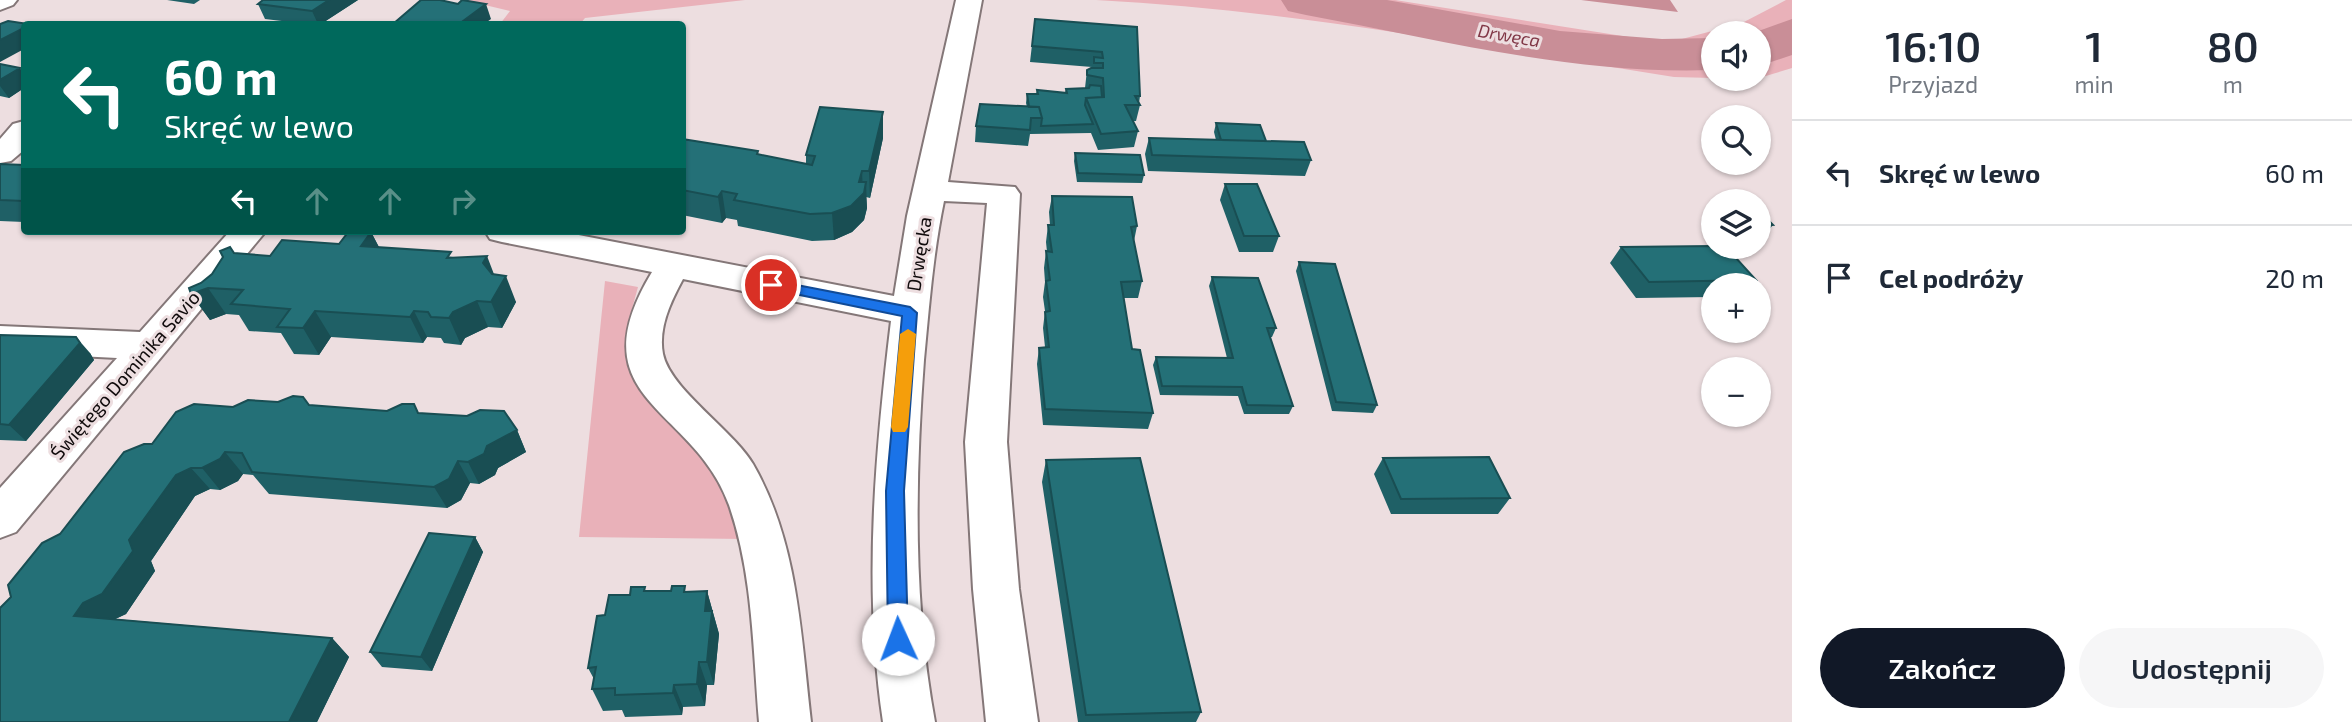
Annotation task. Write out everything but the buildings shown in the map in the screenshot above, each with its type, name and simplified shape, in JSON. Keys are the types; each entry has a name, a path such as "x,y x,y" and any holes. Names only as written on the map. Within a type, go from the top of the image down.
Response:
{"street":[{"name":"Drwęcka","path":"909,722 899,662 895,491 910,313 930,191 969,0"},
{"path":"0,120 21,127"},
{"path":"0,153 21,136"},
{"path":"0,172 21,173"},
{"path":"930,191 1004,194 986,442 996,589 1012,722"},
{"name":"Świętego Dominika Savio","path":"0,519 246,235"},
{"path":"522,235 910,313"},
{"path":"674,265 661,285 650,311 644,356 658,383 725,454 750,504 762,541 770,580 785,722"},
{"path":"0,339 149,346"}],"shaded area":[{"path":"464,0 745,0 585,18 582,21 502,21 510,11"},
{"path":"1096,0 1395,0 1667,43 1701,34 1701,78 1674,77 1314,21"},
{"path":"1581,0 1670,0 1678,12"},
{"path":"1786,0 1792,0 1792,68 1771,74 1771,21 1746,21"},
{"path":"605,281 638,287 630,316 629,347 714,467 745,539 579,537"}],"waterway":[{"name":"Drwęca","path":"1306,0 1560,47 1611,53 1701,54"},
{"name":"Drwęca","path":"1771,45 1792,35"}],"slow traffic":[{"path":"899,427 908,334"}],"route":[{"path":"771,285 910,313 895,491 898,639"}]}
